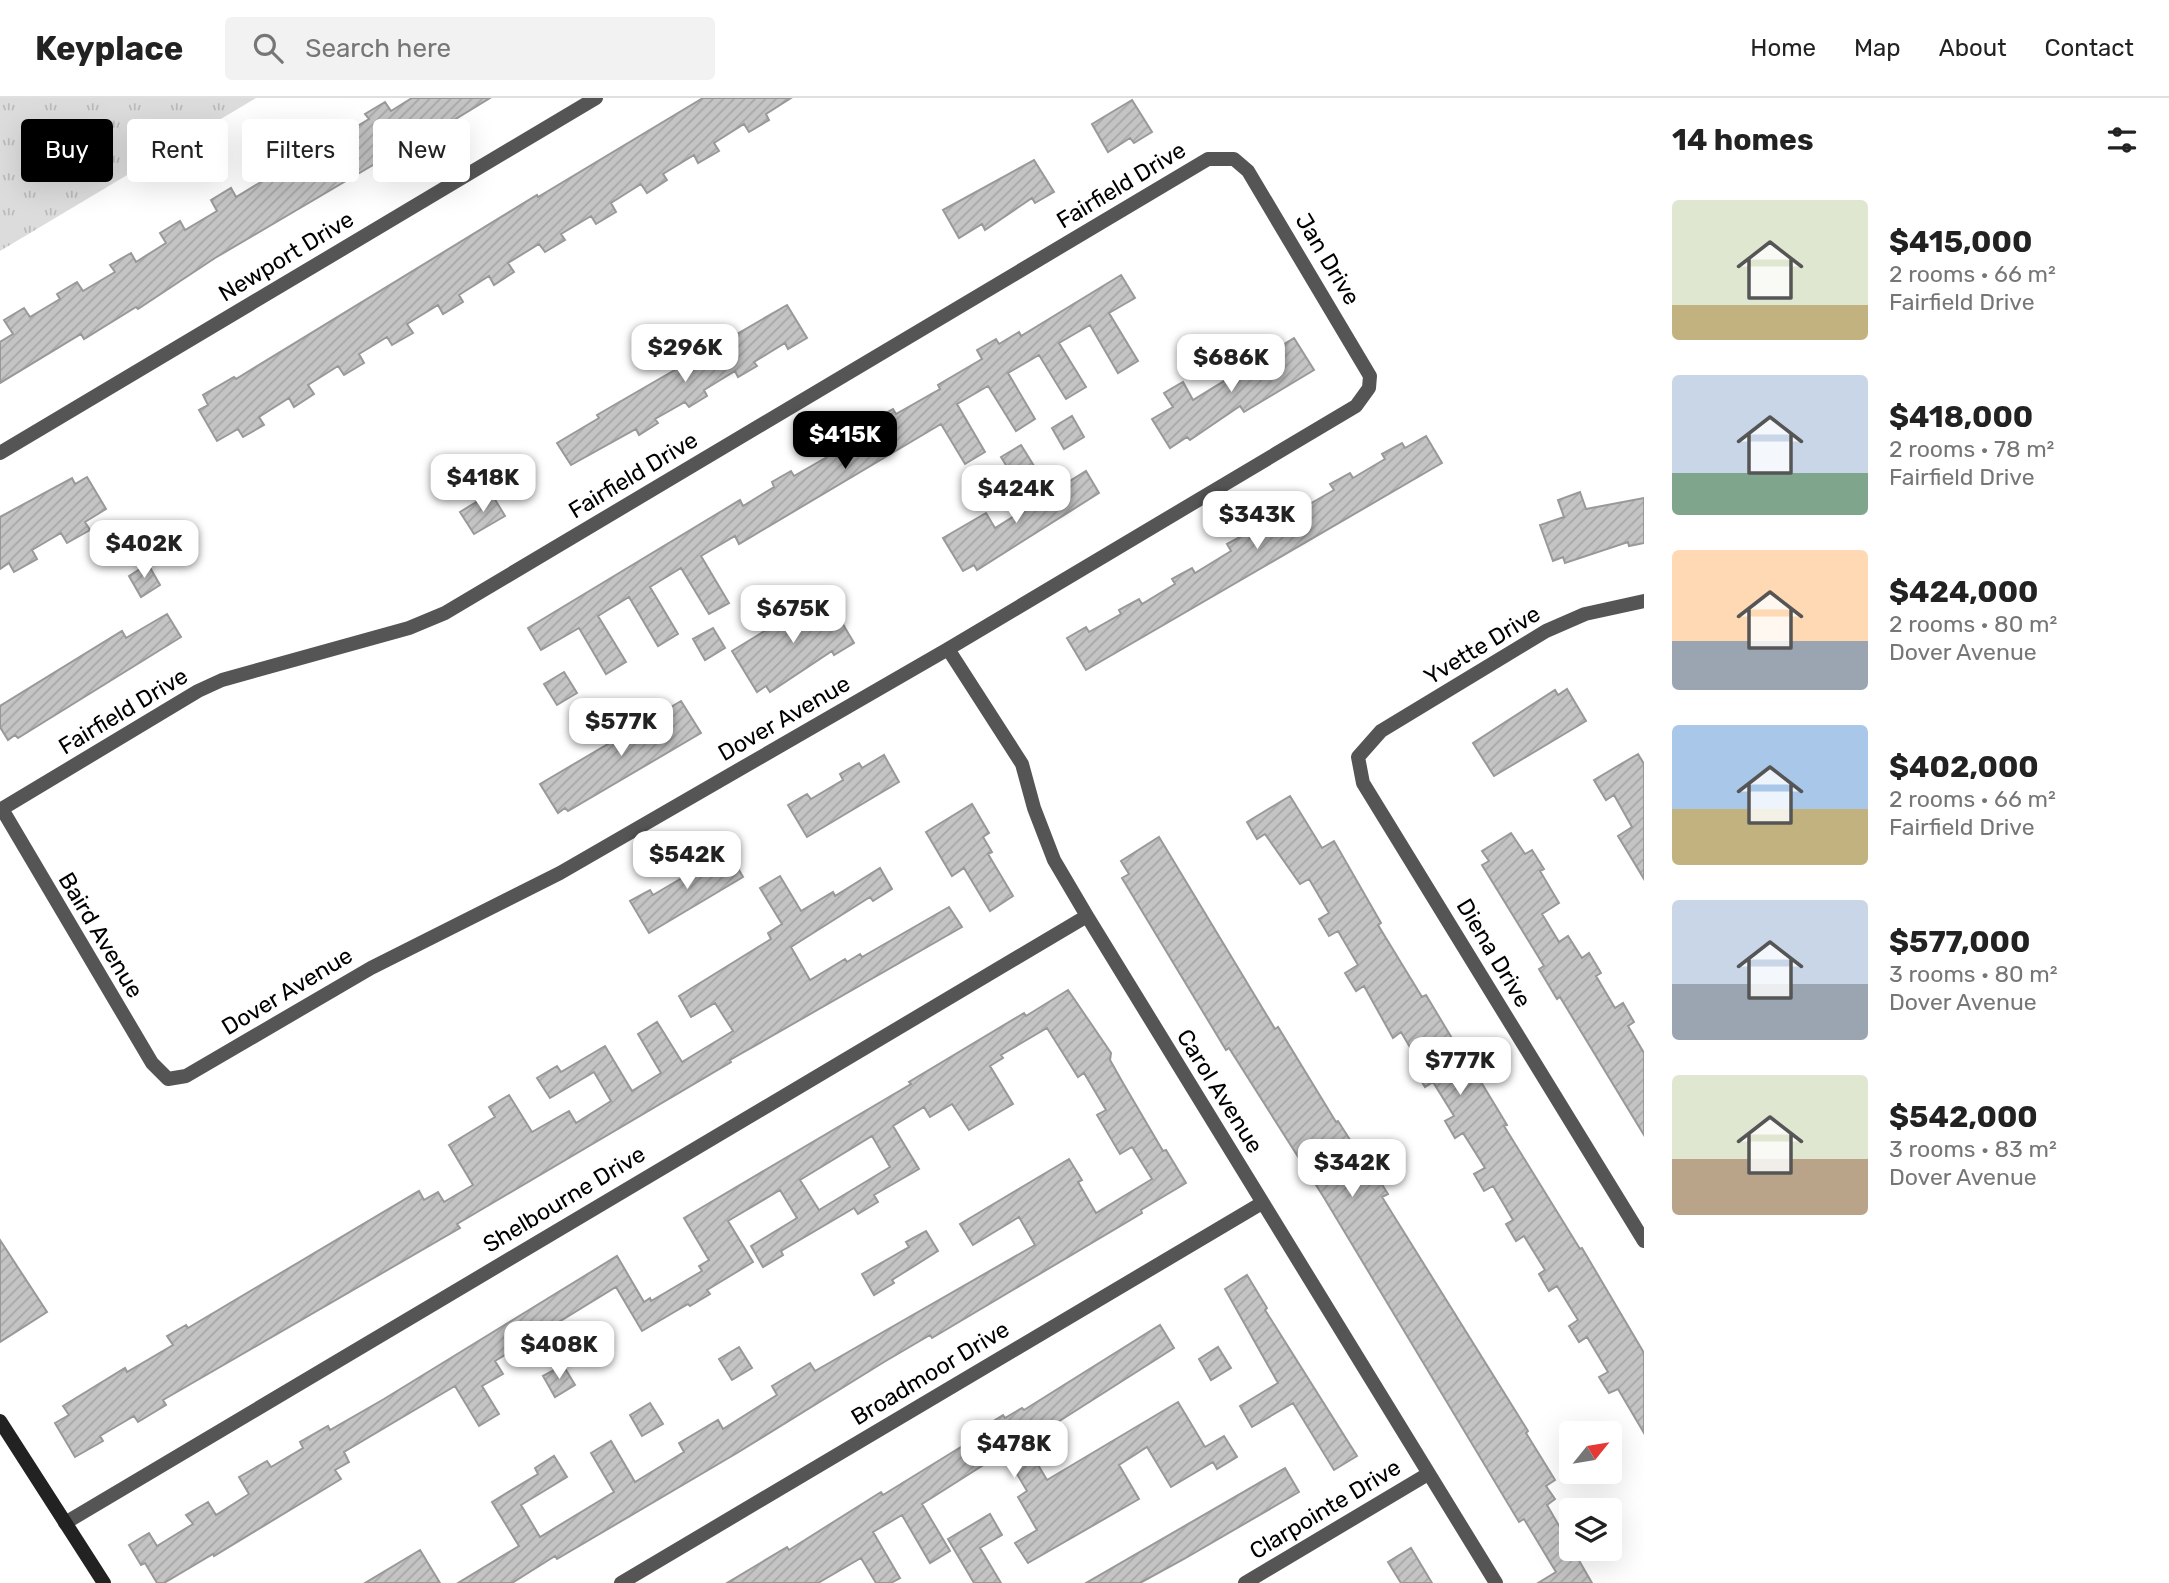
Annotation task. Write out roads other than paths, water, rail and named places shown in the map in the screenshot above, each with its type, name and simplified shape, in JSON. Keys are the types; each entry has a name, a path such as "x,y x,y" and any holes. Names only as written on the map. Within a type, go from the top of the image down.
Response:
{"main road":[{"path":"0,1421 104,1583"}],"street":[{"name":"Newport Drive","path":"0,453 596,98"},
{"name":"Fairfield Drive","path":"1,810 198,691 222,680 409,628 445,613 1208,159 1234,159"},
{"name":"Jan Drive","path":"1234,159 1248,171 1357,353 1370,376 1369,388"},
{"name":"Dover Avenue","path":"168,1079 199,1070 370,968 560,873 948,649 1356,406 1369,388"},
{"name":"Yvette Drive","path":"1358,757 1381,731 1546,631 1585,614 1644,601"},
{"name":"Carol Avenue","path":"948,649 1022,764 1034,808 1054,860 1496,1583"},
{"name":"Diena Drive","path":"1358,757 1363,783 1644,1241"},
{"name":"Baird Avenue","path":"1,810 103,985 152,1063 168,1079"},
{"name":"Shelbourne Drive","path":"65,1523 1087,916"},
{"name":"Broadmoor Drive","path":"621,1583 1262,1203"},
{"name":"Clarpointe Drive","path":"1245,1583 1429,1474"}]}
